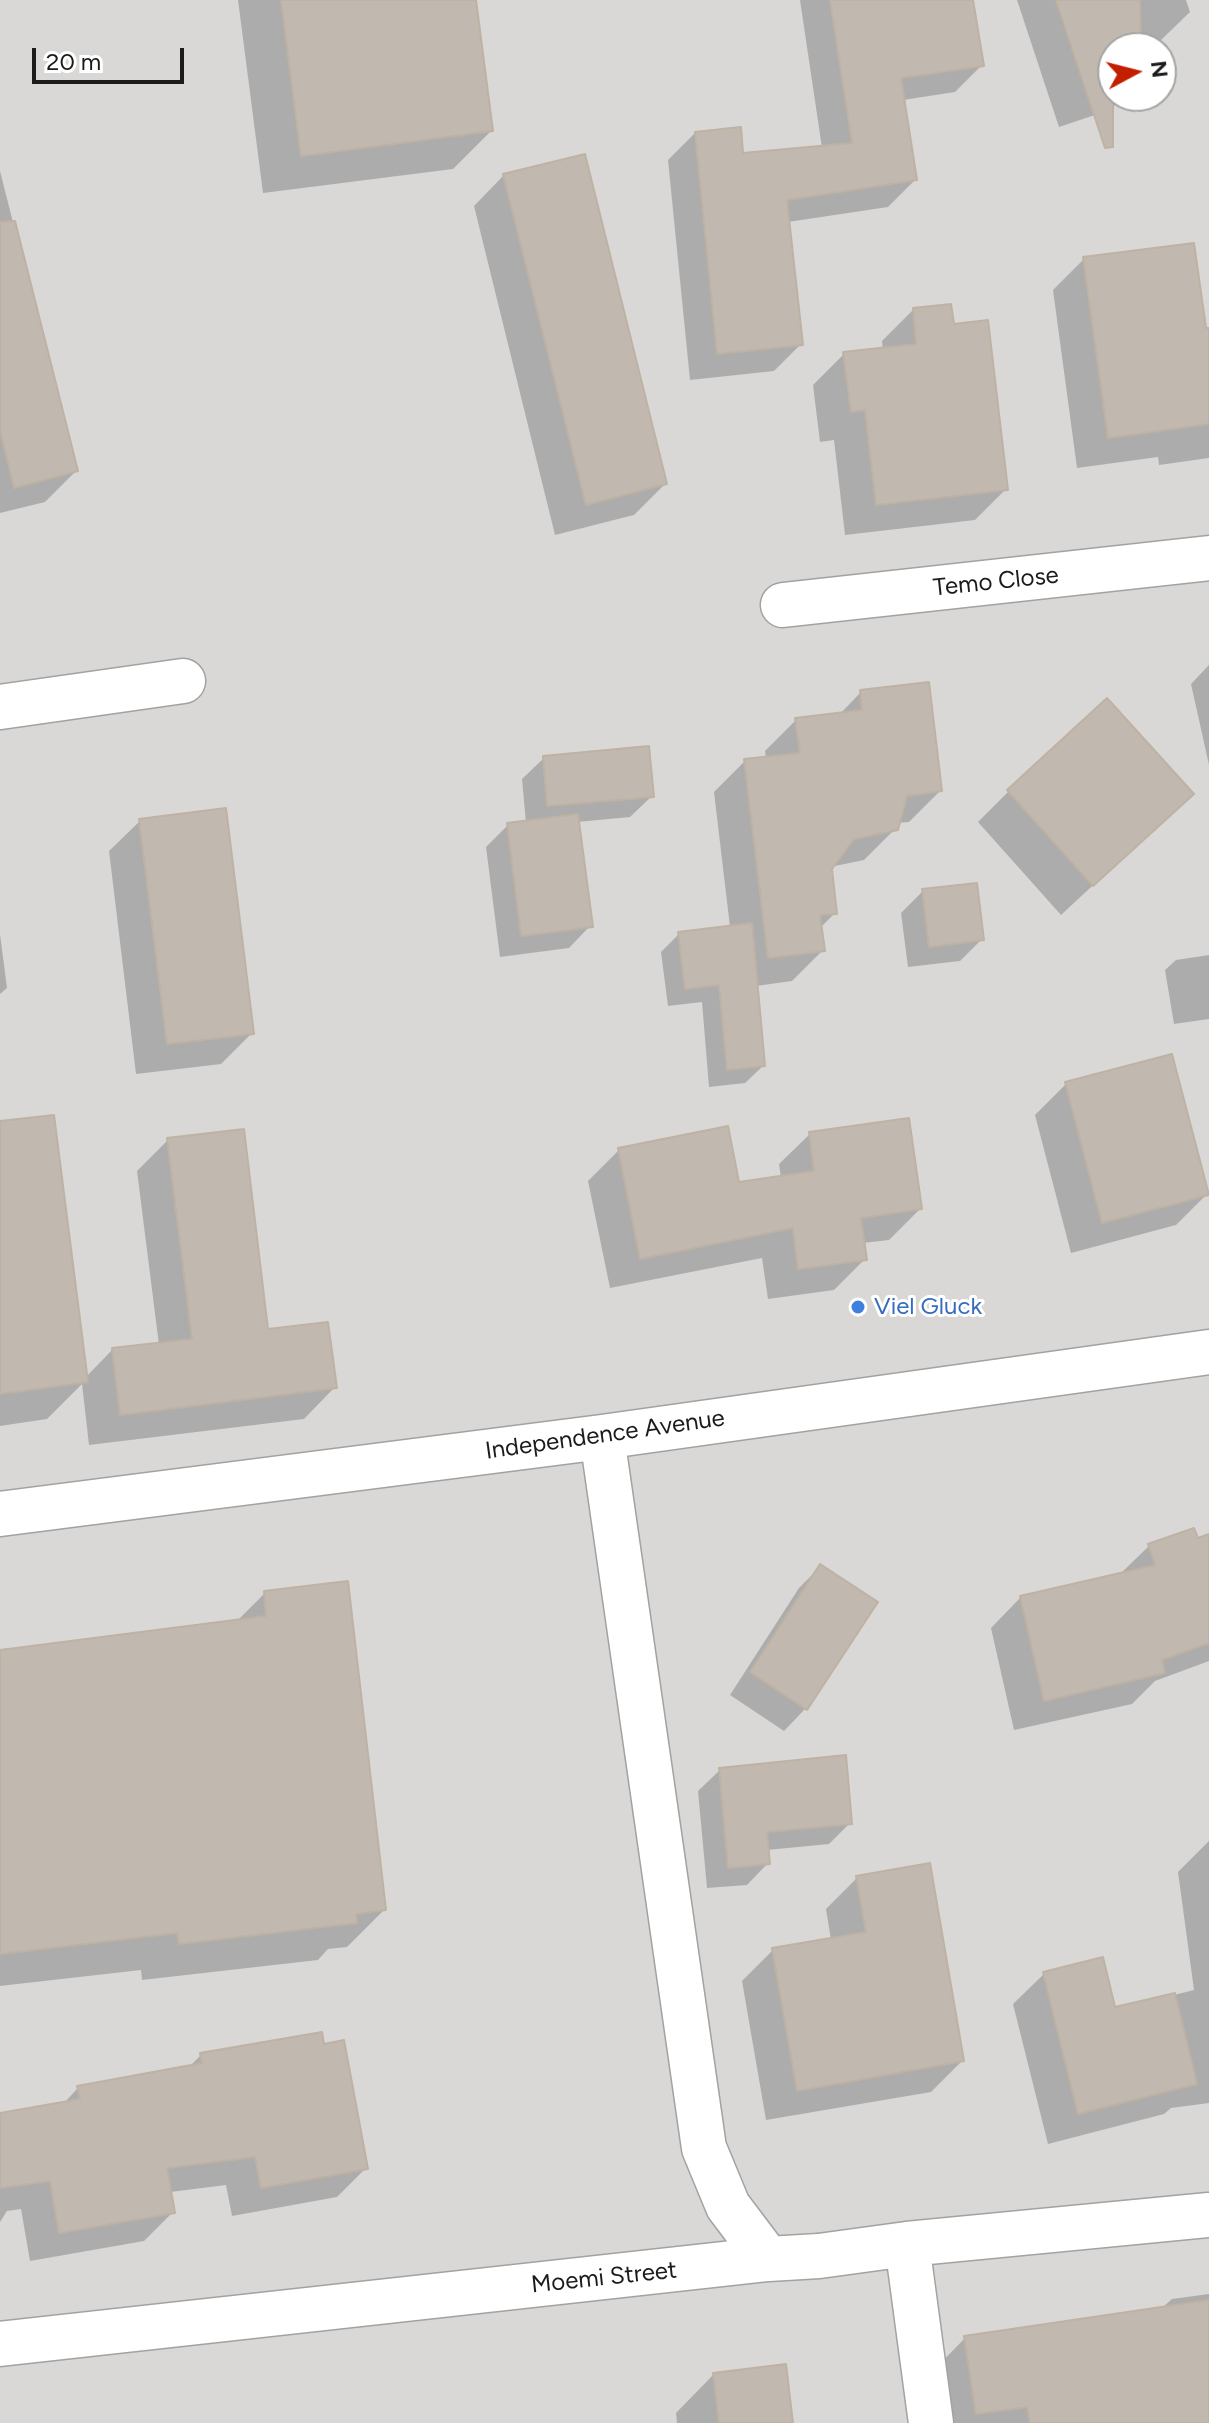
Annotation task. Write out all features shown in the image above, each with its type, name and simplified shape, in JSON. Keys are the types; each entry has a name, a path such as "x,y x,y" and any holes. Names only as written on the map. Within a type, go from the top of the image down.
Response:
{"street":[{"name":"Temo Close","path":"783,605 1209,558"},
{"path":"0,707 183,681"},
{"name":"Independence Avenue","path":"0,1514 602,1437 1209,1352"},
{"path":"602,1437 704,2148 728,2206 768,2259"},
{"name":"Moemi Street","path":"0,2344 907,2244 1209,2215"},
{"path":"907,2244 931,2423"}],"shaded area":[{"path":"0,0 1209,0 1209,2423 0,2423"}],"building":[{"path":"281,0 476,0 493,131 301,156"},
{"path":"830,0 973,0 984,66 901,78 917,180 787,200 803,345 717,354 695,132 741,127 743,153 852,143"},
{"path":"1056,0 1140,0 1141,32 1097,32 1097,112 1113,112 1113,147 1105,148"},
{"path":"585,154 667,484 586,505 503,174"},
{"path":"15,221 78,471 14,488 0,430 0,222"},
{"path":"1194,243 1206,328 1209,328 1209,424 1108,438 1083,257"},
{"path":"951,304 954,324 988,320 1008,490 876,505 865,410 851,412 843,352 916,344 913,308"},
{"path":"929,682 942,791 907,796 898,830 854,839 832,869 837,914 820,915 825,951 768,958 744,759 800,753 795,718 862,710 860,690"},
{"path":"1107,698 1194,794 1093,886 1007,790"},
{"path":"649,746 654,797 547,806 543,756"},
{"path":"226,808 254,1034 167,1044 139,819"},
{"path":"578,814 593,927 521,936 507,823"},
{"path":"977,883 984,940 929,947 922,889"},
{"path":"752,923 765,1066 727,1070 719,985 685,989 678,932"},
{"path":"1172,1054 1209,1195 1102,1223 1065,1082"},
{"path":"54,1115 88,1382 0,1394 0,1121"},
{"path":"909,1118 922,1209 861,1218 867,1260 798,1269 793,1228 640,1259 618,1148 728,1126 739,1182 814,1171 809,1132"},
{"path":"244,1129 268,1329 328,1322 337,1388 120,1415 112,1348 192,1339 167,1138"},
{"path":"1194,1528 1198,1538 1209,1534 1209,1643 1162,1660 1165,1673 1044,1701 1020,1596 1155,1565 1148,1544"},
{"path":"820,1564 878,1602 807,1710 750,1672"},
{"path":"348,1581 386,1910 356,1914 357,1923 179,1944 177,1933 0,1954 0,1650 266,1616 264,1591"},
{"path":"846,1755 852,1824 767,1832 770,1864 728,1868 719,1768"},
{"path":"930,1863 964,2061 797,2091 772,1948 866,1932 856,1876"},
{"path":"1103,1957 1115,2007 1175,1993 1197,2084 1078,2114 1043,1972"},
{"path":"322,2032 324,2044 344,2040 368,2169 261,2188 255,2157 167,2168 175,2213 59,2233 50,2181 0,2188 0,2113 80,2099 77,2086 202,2063 200,2053"},
{"path":"1209,2300 1209,2423 1030,2423 1027,2407 976,2414 964,2336"},
{"path":"786,2364 793,2423 719,2423 713,2373"}],"place":[{"name":"Viel Gluck","path":"858,1307"}]}
